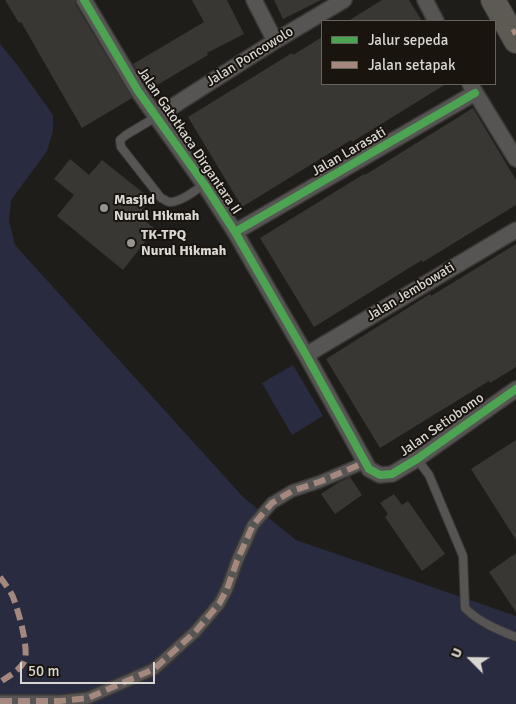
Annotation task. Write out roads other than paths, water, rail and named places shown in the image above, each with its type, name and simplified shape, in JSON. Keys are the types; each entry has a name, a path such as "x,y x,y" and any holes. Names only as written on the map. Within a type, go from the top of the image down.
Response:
{"main road":[{"path":"492,0 515,35"}],"street":[{"name":"Jalan Gatotkaca Dirgantara II","path":"84,0 138,91 204,184 235,232 370,469 380,475"},
{"path":"254,0 275,41"},
{"name":"Jalan Poncowolo","path":"156,117 275,41 344,0"},
{"path":"425,0 435,20"},
{"path":"473,88 516,160"},
{"name":"Jalan Larasati","path":"235,232 473,88"},
{"name":"Jalan Jembowati","path":"306,355 516,230"},
{"name":"Jalan Setiobomo","path":"380,475 392,474 417,459 516,389"},
{"path":"0,701 60,701 88,698 154,669 195,632 219,604 254,525 272,503 292,491 366,462"}],"lane":[{"path":"156,117 120,140 121,147 161,198 170,202 191,194 204,184"},
{"path":"417,459 429,475 463,556 466,608 473,616 499,630 516,636"}],"place":[{"name":"Masjid Nurul Hikmah","path":"104,208"},
{"name":"TK-TPQ Nurul Hikmah","path":"131,243"}]}
